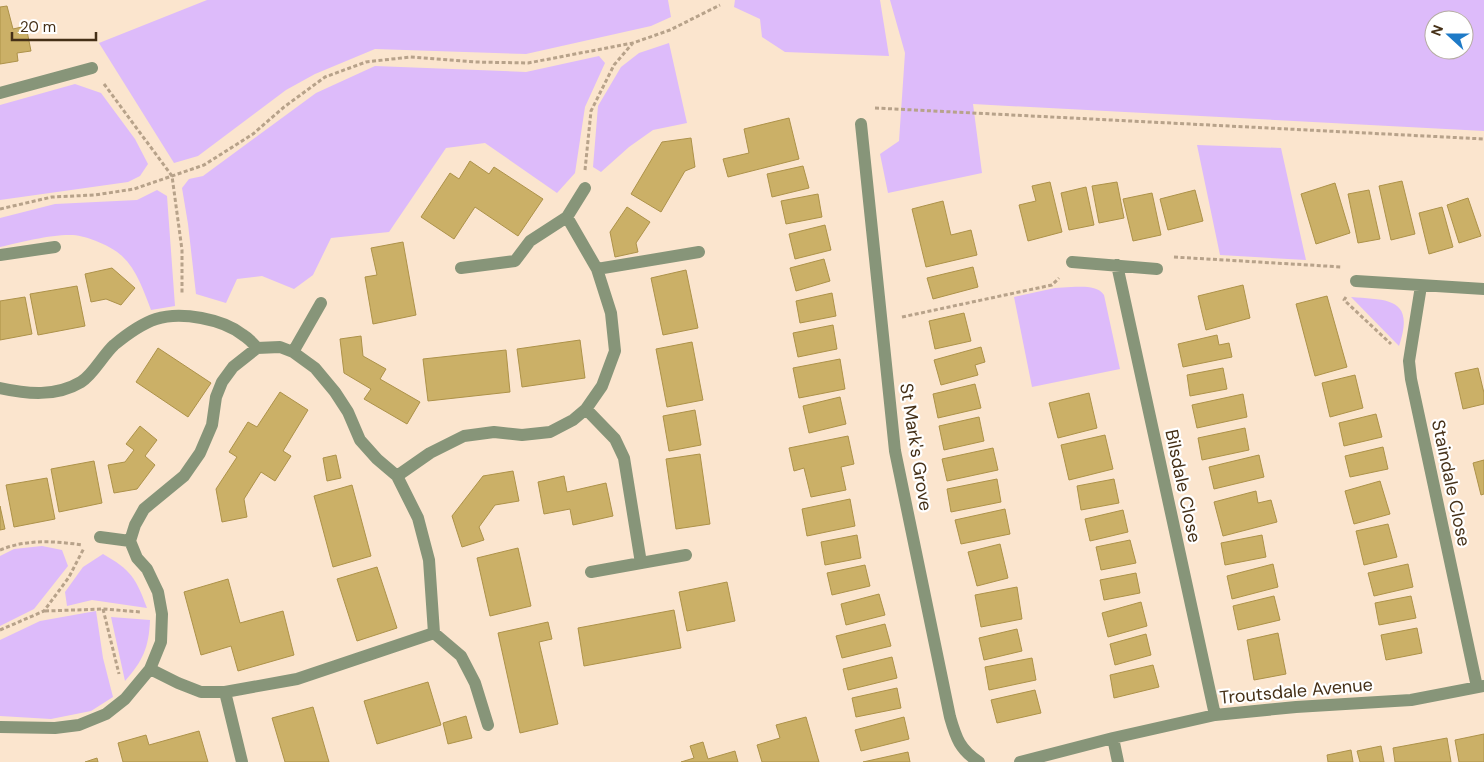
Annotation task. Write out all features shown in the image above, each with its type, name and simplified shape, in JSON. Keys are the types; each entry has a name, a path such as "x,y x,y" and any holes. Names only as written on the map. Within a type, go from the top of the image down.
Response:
{"street":[{"path":"0,93 92,68"},
{"name":"St Mark's Grove","path":"861,124 883,321 895,451 950,717 956,738 967,754 979,762"},
{"path":"461,268 515,261 530,241 567,217 584,188"},
{"path":"397,476 430,453 464,436 494,432 522,435 550,432 573,420 586,408 602,386 614,351 611,313 597,269 567,217"},
{"path":"0,255 55,247"},
{"path":"597,269 699,252"},
{"path":"1072,262 1157,269"},
{"name":"Bilsdale Close","path":"1117,265 1215,715"},
{"path":"1356,281 1484,289"},
{"name":"Staindale Close","path":"1421,286 1410,361 1411,379 1480,686"},
{"path":"293,352 321,303"},
{"path":"0,388 24,394 58,392 82,381 113,346 134,330 156,319 182,316 220,323 243,334 257,348"},
{"path":"0,727 55,728 79,725 106,714 125,699 150,669 161,642 162,614 158,592 146,569 137,558 130,541 135,525 144,508 184,476 200,453 212,425 216,397 222,382 233,367 257,348 280,347 293,352 315,368 335,392 348,412 360,440 377,459 397,476 418,518 429,560 434,633 461,656 476,683 488,725"},
{"path":"586,408 615,439 624,458 642,563"},
{"path":"100,537 130,541"},
{"path":"591,572 686,555"},
{"path":"150,669 200,692 225,692 297,679 434,633"},
{"name":"Troutsdale Avenue","path":"1113,738 1215,715 1296,707 1411,700 1480,686"},
{"path":"225,692 242,762"},
{"path":"1020,762 1113,738 1118,762"}],"path":[{"path":"0,209 52,198 94,195 134,189 204,165 253,134 284,107 325,77 366,62 410,57 476,62 528,63 632,43 670,30 720,5"},
{"path":"584,188 591,111 614,65 632,43"},
{"path":"92,68 172,176 182,250 182,316"},
{"path":"869,108 1484,139"},
{"path":"1157,269 1174,257 1342,267 1356,281 1344,300 1410,361"},
{"path":"883,321 1052,285 1072,262"},
{"path":"0,550 14,544 50,540 85,545 69,577 44,611"},
{"path":"103,609 125,699"},
{"path":"0,630 44,611 103,609 162,614"}],"shaded area":[{"path":"207,0 668,0 671,17 651,26 526,54 375,49 315,74 286,90 198,156 174,163 99,43"},
{"path":"735,0 880,0 889,56 785,52 762,37 760,19 734,7"},
{"path":"890,0 1484,0 1484,131 973,104 982,173 888,193 880,154 899,141 905,53"},
{"path":"669,43 687,123 653,130 629,147 601,172 593,167 598,106 621,67 639,53"},
{"path":"599,56 605,63 585,107 575,173 557,193 485,143 446,148 389,232 331,238 313,275 294,289 262,276 237,279 226,303 196,294 182,188 189,179 203,176 316,93 375,66 526,72"},
{"path":"75,84 101,93 135,139 148,164 140,176 128,182 0,200 0,105"},
{"path":"1197,145 1281,148 1306,260 1220,255"},
{"path":"157,190 167,196 175,306 151,310 140,282 132,268 122,256 106,245 92,239 73,235 56,236 0,247 0,218 55,204 137,200"},
{"path":"1055,288 1093,288 1104,295 1120,369 1032,387 1014,297"},
{"path":"1351,297 1387,301 1401,310 1404,319 1399,346"},
{"path":"42,546 62,550 68,566 34,609 0,626 0,556 14,549"},
{"path":"103,554 126,570 136,582 147,608 92,600 67,606 65,592 83,567"},
{"path":"96,611 103,658 113,697 91,711 51,719 0,716 0,640 40,621"},
{"path":"111,617 150,620 144,653 125,681"}],"building":[{"path":"7,6 13,29 26,26 31,51 17,53 18,61 0,64 0,7"},
{"path":"789,118 799,159 728,177 723,159 749,153 744,129"},
{"path":"691,138 695,167 685,171 661,212 631,194 662,142"},
{"path":"470,161 489,174 494,167 543,199 518,236 475,207 454,239 421,217 450,173 459,179"},
{"path":"803,166 809,188 772,197 767,174"},
{"path":"1402,181 1415,234 1391,240 1379,186"},
{"path":"1050,182 1062,232 1028,241 1019,205 1036,201 1032,186"},
{"path":"1117,182 1124,218 1099,223 1092,186"},
{"path":"1335,183 1350,233 1316,244 1301,194"},
{"path":"1086,187 1094,225 1069,230 1061,193"},
{"path":"1195,190 1203,221 1168,230 1160,199"},
{"path":"1369,190 1380,239 1358,243 1348,194"},
{"path":"1152,193 1161,235 1133,241 1123,199"},
{"path":"818,194 822,217 786,224 781,201"},
{"path":"1468,198 1481,236 1459,243 1447,205"},
{"path":"943,201 951,235 971,230 977,255 926,267 912,209"},
{"path":"627,207 650,222 636,243 638,252 615,257 610,232"},
{"path":"1442,207 1453,247 1429,254 1419,213"},
{"path":"825,225 831,250 795,259 789,234"},
{"path":"403,242 416,315 373,324 365,277 377,275 371,248"},
{"path":"824,259 830,281 796,291 790,268"},
{"path":"973,267 978,287 933,299 927,278"},
{"path":"112,268 135,288 121,305 106,299 91,302 85,274"},
{"path":"686,270 698,328 663,335 651,278"},
{"path":"1243,285 1250,318 1206,330 1198,296"},
{"path":"77,286 85,326 38,335 30,294"},
{"path":"832,293 836,316 800,323 796,301"},
{"path":"1327,296 1347,367 1315,376 1296,304"},
{"path":"25,297 32,334 0,340 0,301"},
{"path":"964,313 971,341 935,349 929,321"},
{"path":"833,325 837,349 798,357 793,333"},
{"path":"1217,335 1219,345 1229,343 1232,357 1183,367 1178,344"},
{"path":"361,336 363,356 386,369 380,379 420,402 407,424 364,399 371,389 344,373 340,339"},
{"path":"580,340 585,378 522,387 517,349"},
{"path":"692,342 703,400 667,407 656,349"},
{"path":"981,347 985,362 975,365 978,375 941,385 934,360"},
{"path":"158,348 211,383 188,417 136,382"},
{"path":"506,350 510,392 428,401 423,359"},
{"path":"840,359 845,389 799,398 793,368"},
{"path":"1223,368 1227,389 1190,396 1187,375"},
{"path":"1478,368 1484,393 1484,404 1463,409 1455,373"},
{"path":"1355,375 1363,408 1330,417 1322,383"},
{"path":"975,384 981,408 938,418 933,394"},
{"path":"280,392 308,410 283,451 291,456 275,481 261,472 244,499 247,517 222,522 216,489 237,457 229,452 248,422 257,427"},
{"path":"1089,393 1097,428 1058,438 1049,403"},
{"path":"1243,394 1247,417 1197,428 1192,405"},
{"path":"840,397 846,424 809,433 803,406"},
{"path":"695,410 701,445 669,451 663,416"},
{"path":"1376,414 1382,437 1344,446 1339,423"},
{"path":"979,417 984,441 944,450 939,426"},
{"path":"140,426 157,440 145,456 155,465 137,489 114,493 108,465 125,462 134,450 126,444"},
{"path":"1245,428 1249,450 1202,460 1198,438"},
{"path":"1105,435 1113,469 1069,480 1061,445"},
{"path":"848,436 854,464 841,467 846,490 811,497 804,468 794,471 789,448"},
{"path":"1383,447 1388,469 1350,477 1345,456"},
{"path":"993,448 998,470 947,481 942,459"},
{"path":"700,454 710,524 676,529 666,459"},
{"path":"336,455 341,478 327,481 323,458"},
{"path":"1259,455 1264,477 1214,489 1209,467"},
{"path":"1484,460 1484,494 1481,495 1473,463"},
{"path":"94,461 102,503 59,512 51,469"},
{"path":"513,471 519,501 495,505 479,527 484,540 462,547 452,516 483,476"},
{"path":"564,476 567,492 606,483 613,516 573,525 570,509 544,514 538,482"},
{"path":"47,478 55,519 14,527 6,485"},
{"path":"997,479 1001,502 951,512 947,489"},
{"path":"1114,479 1119,503 1081,510 1077,486"},
{"path":"1380,481 1390,514 1354,524 1345,491"},
{"path":"352,485 371,556 333,567 314,496"},
{"path":"1256,491 1258,503 1271,500 1277,522 1223,536 1214,502"},
{"path":"850,499 855,526 807,536 802,509"},
{"path":"0,506 5,529 0,530"},
{"path":"1005,509 1010,534 961,544 955,520"},
{"path":"1123,510 1128,532 1090,541 1085,519"},
{"path":"1388,524 1397,557 1364,565 1356,531"},
{"path":"857,535 861,558 825,565 821,542"},
{"path":"1262,535 1266,557 1225,565 1221,543"},
{"path":"1130,540 1136,563 1101,570 1096,547"},
{"path":"1000,544 1008,578 977,586 968,552"},
{"path":"518,548 531,606 490,616 477,558"},
{"path":"1273,564 1278,587 1232,599 1227,576"},
{"path":"1408,564 1413,587 1374,596 1368,573"},
{"path":"865,565 870,586 832,595 827,573"},
{"path":"377,567 397,628 357,641 337,579"},
{"path":"1136,573 1140,593 1104,600 1100,580"},
{"path":"228,579 240,623 283,611 294,655 238,671 231,646 201,655 184,592"},
{"path":"727,582 735,621 687,631 679,592"},
{"path":"1017,587 1022,619 981,627 975,595"},
{"path":"879,594 885,615 846,625 841,604"},
{"path":"1274,596 1280,620 1238,630 1233,606"},
{"path":"1411,596 1416,618 1379,625 1375,603"},
{"path":"1141,602 1147,626 1108,637 1102,613"},
{"path":"674,610 681,648 584,666 578,628"},
{"path":"548,622 552,639 539,642 558,724 520,733 498,633"},
{"path":"885,624 891,646 842,658 836,636"},
{"path":"1417,628 1422,653 1386,660 1381,635"},
{"path":"1017,629 1022,651 984,660 979,638"},
{"path":"1278,633 1286,674 1254,680 1247,640"},
{"path":"1146,634 1151,655 1115,665 1110,644"},
{"path":"892,657 897,678 848,690 843,669"},
{"path":"1032,658 1036,680 989,690 985,667"},
{"path":"1153,665 1159,687 1114,698 1110,675"},
{"path":"428,682 441,725 377,744 364,701"},
{"path":"897,688 901,708 856,717 852,698"},
{"path":"1035,690 1041,713 997,723 991,700"},
{"path":"313,707 329,762 285,762 272,718"},
{"path":"466,716 472,738 448,744 443,723"},
{"path":"806,717 819,762 762,762 757,745 780,738 776,725"},
{"path":"904,717 909,739 861,751 855,730"},
{"path":"199,731 208,762 123,762 118,743 146,735 149,745"},
{"path":"1484,734 1484,762 1459,762 1455,740"},
{"path":"1447,738 1451,762 1395,762 1393,748"},
{"path":"703,742 708,759 735,751 738,762 681,762 694,758 690,746"},
{"path":"1381,746 1384,762 1360,762 1357,751"},
{"path":"1351,750 1353,762 1328,762 1327,755"},
{"path":"908,752 910,762 863,762"},
{"path":"97,758 98,762 85,762"}]}
